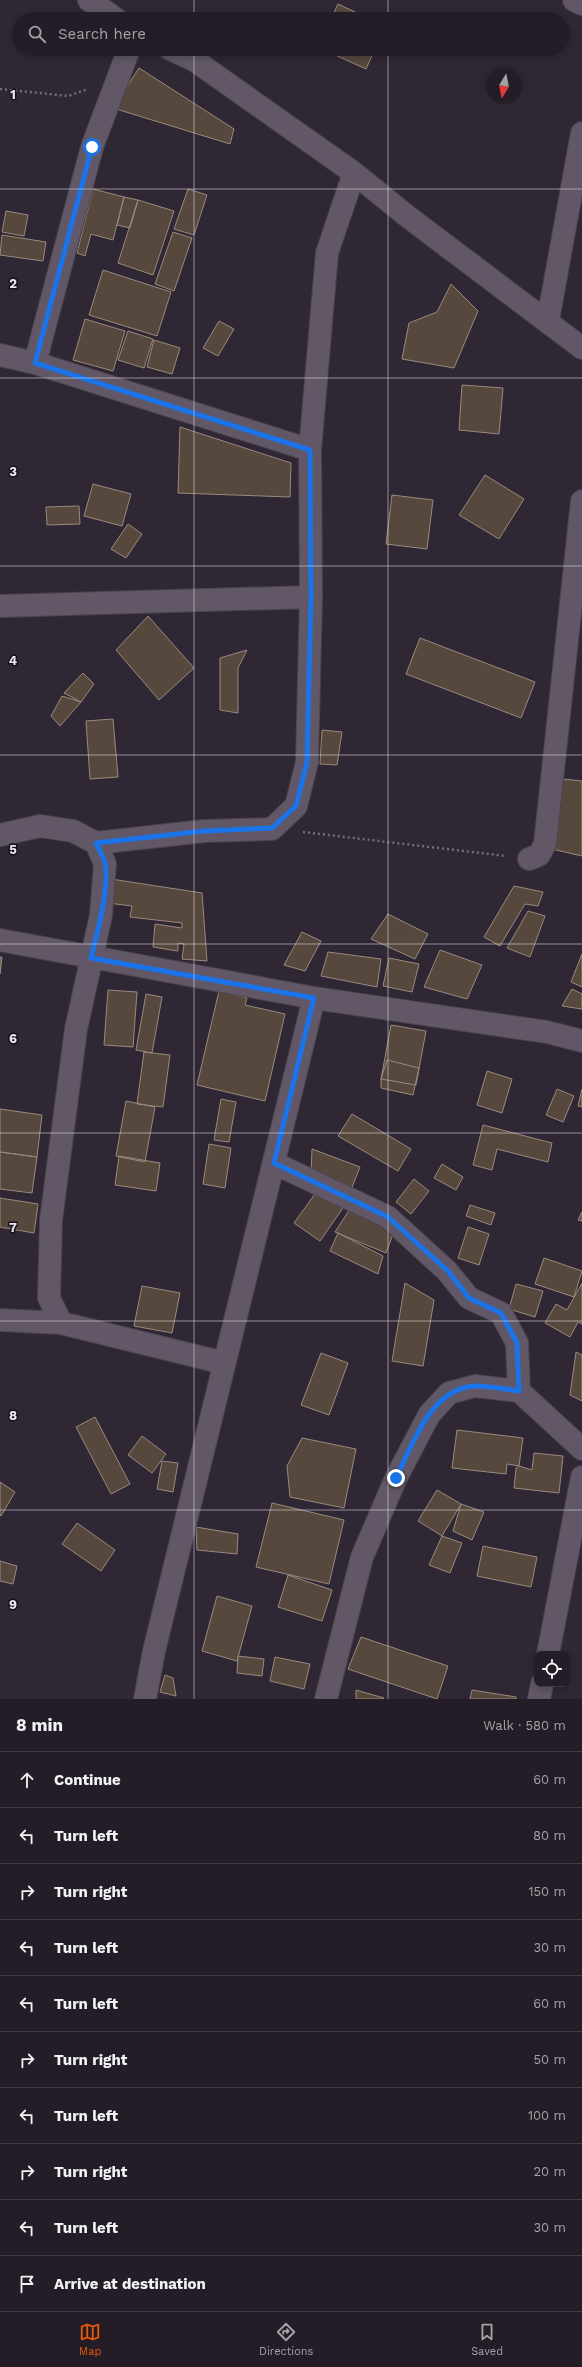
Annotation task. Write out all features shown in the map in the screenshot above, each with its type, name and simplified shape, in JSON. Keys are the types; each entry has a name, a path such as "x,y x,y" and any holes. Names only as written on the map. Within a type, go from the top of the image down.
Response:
{"street":[{"path":"89,0 106,12"},
{"path":"574,0 582,4"},
{"path":"35,363 92,147 126,56"},
{"path":"185,56 194,60 354,173 407,216 548,320 582,348"},
{"path":"548,320 581,144"},
{"path":"0,835 40,826 73,831 96,843 204,831 272,828 296,806 307,762 311,597 310,450 327,253 354,173"},
{"path":"0,355 35,363 310,450"},
{"path":"529,859 539,855 545,844 582,500"},
{"path":"0,606 311,597"},
{"path":"61,1323 50,1298 51,1220 76,1029 101,915 105,864 96,843"},
{"path":"0,940 314,998 547,1032 582,1041"},
{"path":"145,1699 224,1362 314,998"},
{"path":"274,1163 388,1217 448,1271 469,1298 501,1313 517,1343 519,1391"},
{"path":"0,1320 61,1323 224,1362"},
{"path":"326,1699 362,1557 396,1478 429,1415 450,1393 475,1386 519,1391 582,1449"},
{"path":"549,1651 582,1477"},
{"path":"539,1699 541,1687"}],"path":[{"path":"0,89 68,96 117,80"},
{"path":"272,828 529,859"}],"building":[{"path":"338,4 355,12 334,12"},
{"path":"337,56 372,56 366,69"},
{"path":"139,68 234,129 230,144 113,108"},
{"path":"93,189 124,197 113,240 91,234 85,256 77,253"},
{"path":"188,189 207,195 194,235 174,229"},
{"path":"124,197 138,200 130,228 117,225"},
{"path":"138,200 174,211 153,275 118,263"},
{"path":"6,211 28,215 24,236 2,232"},
{"path":"173,232 192,238 174,291 155,284"},
{"path":"2,235 46,242 43,261 0,255"},
{"path":"103,270 171,292 157,336 89,315"},
{"path":"451,284 478,311 454,368 402,359 409,323 437,312"},
{"path":"85,319 125,331 113,371 73,360"},
{"path":"219,321 234,329 218,356 203,348"},
{"path":"128,331 153,339 144,368 118,360"},
{"path":"154,340 180,348 172,374 147,367"},
{"path":"462,385 503,388 499,434 459,430"},
{"path":"180,427 291,463 290,497 178,493"},
{"path":"485,475 524,499 499,539 459,515"},
{"path":"93,484 131,494 122,526 84,516"},
{"path":"392,495 433,500 427,549 386,544"},
{"path":"79,506 80,524 47,525 46,507"},
{"path":"128,524 142,534 126,558 111,549"},
{"path":"148,616 194,668 159,700 116,650"},
{"path":"420,638 535,682 521,718 406,674"},
{"path":"247,650 238,668 238,713 220,710 220,658"},
{"path":"83,673 94,684 81,702 64,693"},
{"path":"62,696 81,702 60,726 51,716"},
{"path":"113,719 118,777 90,779 86,721"},
{"path":"322,730 342,732 337,765 320,764"},
{"path":"563,779 582,781 582,856 552,849"},
{"path":"111,879 202,893 207,961 182,959 184,944 178,943 178,951 153,947 155,924 182,928 182,923 130,917 132,906 108,903"},
{"path":"514,886 543,892 538,906 525,904 500,946 484,937"},
{"path":"528,911 545,916 530,957 507,948"},
{"path":"388,914 428,934 415,959 371,939"},
{"path":"302,932 321,941 305,971 284,965"},
{"path":"440,950 482,965 467,999 424,987"},
{"path":"328,952 381,959 377,987 321,976"},
{"path":"582,954 582,987 571,982"},
{"path":"0,957 2,957 0,974"},
{"path":"389,958 419,964 412,992 383,986"},
{"path":"572,989 582,994 582,1009 562,1006"},
{"path":"108,990 137,992 133,1047 104,1045"},
{"path":"219,991 247,998 245,1005 285,1014 265,1101 197,1085"},
{"path":"146,994 162,997 152,1053 136,1050"},
{"path":"391,1025 426,1031 416,1085 381,1079"},
{"path":"144,1052 170,1055 163,1107 137,1104"},
{"path":"387,1060 419,1068 413,1095 381,1088 381,1079"},
{"path":"487,1071 512,1079 502,1113 477,1105"},
{"path":"557,1089 574,1096 563,1122 546,1115"},
{"path":"582,1089 582,1107 578,1106"},
{"path":"221,1099 236,1102 229,1142 214,1140"},
{"path":"126,1101 155,1107 145,1162 116,1156"},
{"path":"0,1109 42,1115 37,1157 0,1152"},
{"path":"352,1114 411,1149 398,1171 338,1136"},
{"path":"483,1125 552,1143 548,1162 497,1149 492,1170 473,1165"},
{"path":"209,1144 231,1148 225,1188 203,1184"},
{"path":"312,1149 360,1167 351,1190 311,1174"},
{"path":"0,1152 37,1157 32,1193 0,1189"},
{"path":"119,1156 160,1163 156,1191 115,1185"},
{"path":"442,1164 463,1177 456,1190 434,1178"},
{"path":"414,1179 429,1191 411,1214 396,1202"},
{"path":"320,1187 345,1205 320,1241 294,1223"},
{"path":"0,1198 38,1204 34,1233 0,1227"},
{"path":"354,1203 393,1234 386,1253 335,1232"},
{"path":"470,1205 495,1213 491,1225 466,1216"},
{"path":"582,1212 582,1221 578,1220"},
{"path":"468,1227 489,1234 479,1265 458,1258"},
{"path":"338,1233 383,1256 378,1274 330,1251"},
{"path":"544,1258 582,1271 574,1297 535,1284"},
{"path":"405,1283 434,1300 423,1366 392,1361"},
{"path":"582,1283 582,1324 578,1322 570,1337 545,1323 556,1304 567,1310"},
{"path":"516,1284 543,1291 535,1317 509,1309"},
{"path":"142,1286 180,1293 172,1333 134,1326"},
{"path":"576,1352 582,1355 582,1401 570,1395"},
{"path":"321,1353 348,1363 329,1415 301,1405"},
{"path":"95,1417 130,1484 111,1494 76,1427"},
{"path":"457,1430 523,1438 519,1466 507,1464 506,1474 452,1468"},
{"path":"142,1436 166,1454 152,1473 128,1455"},
{"path":"302,1438 356,1449 344,1508 290,1497 287,1466"},
{"path":"534,1453 563,1456 559,1493 514,1488 516,1468 519,1466 532,1470"},
{"path":"162,1461 178,1463 173,1492 157,1489"},
{"path":"0,1482 15,1492 1,1516 0,1515"},
{"path":"437,1490 461,1504 442,1536 418,1521"},
{"path":"272,1503 344,1520 329,1584 256,1567"},
{"path":"461,1504 484,1512 472,1540 453,1531"},
{"path":"77,1523 115,1550 101,1571 62,1544"},
{"path":"196,1527 238,1534 237,1554 197,1550"},
{"path":"442,1536 462,1543 450,1573 429,1565"},
{"path":"483,1546 537,1557 531,1587 477,1576"},
{"path":"0,1561 17,1566 13,1584 0,1581"},
{"path":"288,1575 332,1590 322,1621 278,1607"},
{"path":"217,1596 252,1606 237,1661 202,1651"},
{"path":"361,1637 448,1666 437,1699 348,1669"},
{"path":"238,1656 264,1659 262,1676 237,1673"},
{"path":"275,1657 310,1664 304,1689 270,1681"},
{"path":"165,1675 173,1678 176,1696 160,1692"},
{"path":"356,1690 384,1698 356,1699"},
{"path":"472,1690 516,1697 516,1699 470,1699"}],"route":[{"path":"92,147 35,363 310,450 311,597 307,762 296,806 272,828 204,831 96,843 105,864 101,915 91,958 314,998 274,1163 388,1217 448,1271 469,1298 501,1313 517,1343 519,1391 475,1386 450,1393 429,1415 396,1478"}]}
